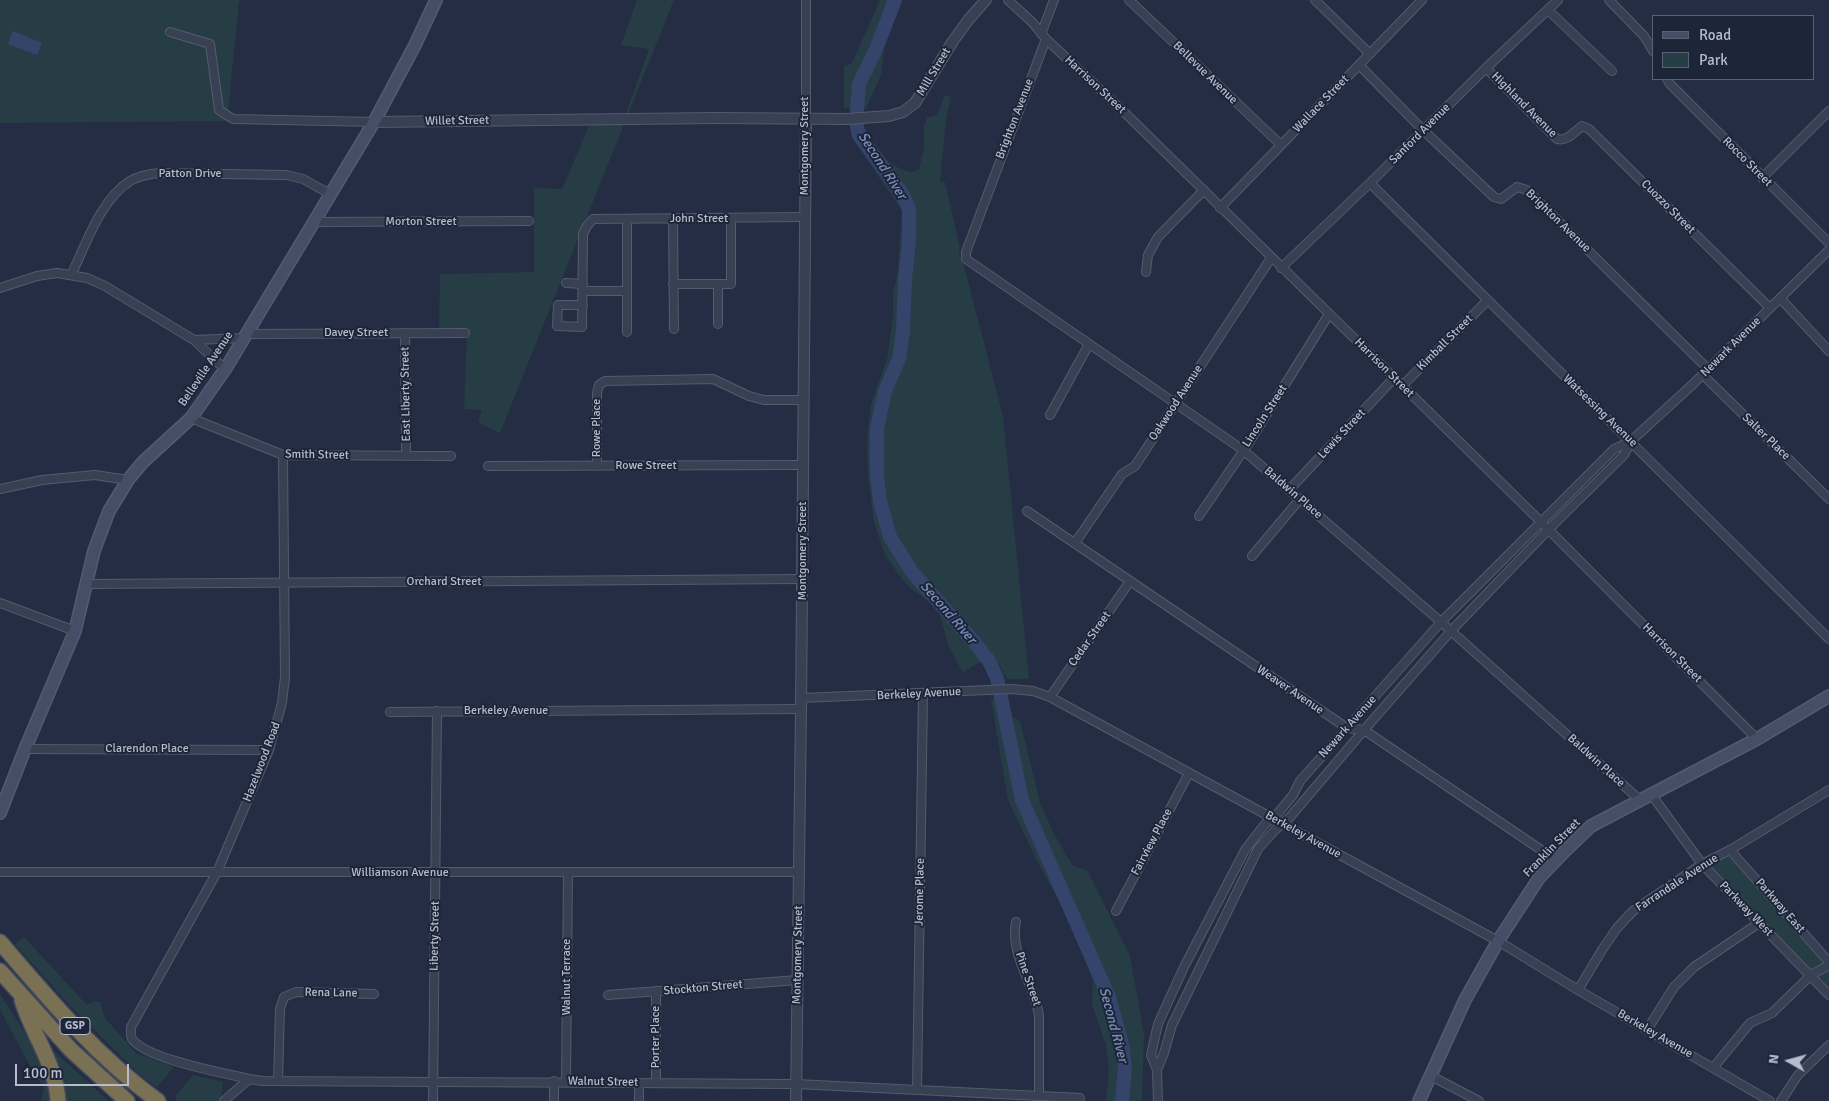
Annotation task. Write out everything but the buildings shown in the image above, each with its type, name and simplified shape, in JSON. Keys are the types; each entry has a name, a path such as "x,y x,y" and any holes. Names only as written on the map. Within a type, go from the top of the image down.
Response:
{"highway":[{"name":"GSP","path":"0,942 85,1038 114,1066 158,1101"},
{"name":"GSP","path":"0,971 71,1050 126,1101"},
{"path":"21,996 28,1021 42,1045 52,1073 58,1101"}],"main road":[{"name":"Belleville Avenue","path":"0,813 75,631 101,529 118,494 143,462 191,418 226,368 374,122 415,45 436,0"},
{"name":"Franklin Street","path":"1420,1101 1465,1000 1498,941 1539,878 1556,860 1591,826 1757,738 1829,696"}],"street":[{"name":"Montgomery Street","path":"796,1101 802,709 806,0"},
{"name":"Mill Street","path":"806,119 866,118 889,116 904,112 915,103 953,41 986,0"},
{"name":"Harrison Street","path":"1008,0 1542,522 1757,738"},
{"name":"Brighton Avenue","path":"985,200 1054,0"},
{"name":"Bellevue Avenue","path":"1129,0 1281,145"},
{"path":"1315,0 1370,54"},
{"name":"Wallace Street","path":"1220,208 1422,0"},
{"name":"Sanford Avenue","path":"1281,268 1558,0"},
{"path":"1609,0 1644,36 1652,49"},
{"path":"1548,10 1612,71"},
{"name":"Willet Street","path":"170,32 210,44 219,110 233,119 374,122 806,119"},
{"name":"Brighton Avenue","path":"1359,65 1424,131 1494,197 1501,199 1517,187 1528,190 1705,372"},
{"name":"Highland Avenue","path":"1486,68 1557,139 1562,140"},
{"name":"Rocco Street","path":"1668,80 1762,178 1829,243"},
{"path":"1762,178 1829,111"},
{"name":"Cuozzo Street","path":"1562,140 1568,138 1582,126 1589,129 1770,308"},
{"name":"Patton Drive","path":"71,276 104,208 121,188 131,180 144,175 159,173 287,175 303,180 330,194"},
{"name":"Watsessing Avenue","path":"1370,183 1829,639"},
{"path":"1146,272 1148,255 1158,237 1204,190"},
{"name":"Baldwin Place","path":"985,200 966,252 966,259 1243,450 1646,797"},
{"name":"John Street","path":"583,287 584,234 586,226 593,219 805,217"},
{"path":"673,218 674,329"},
{"path":"627,219 627,332"},
{"path":"673,284 731,284 731,219"},
{"name":"Morton Street","path":"313,222 528,221"},
{"name":"Newark Avenue","path":"1157,1070 1172,1024 1258,849 1290,817 1451,631 1549,529 1624,455 1631,442 1829,250"},
{"name":"Oakwood Avenue","path":"1075,543 1122,474 1135,466 1271,258"},
{"path":"0,288 37,276 57,274 87,278 105,286 194,340 218,363 226,368"},
{"path":"566,284 626,291"},
{"path":"718,284 718,324"},
{"path":"582,305 583,287"},
{"path":"1780,298 1829,351"},
{"name":"Kimball Street","path":"1402,386 1488,300"},
{"name":"Lincoln Street","path":"1199,516 1329,314"},
{"name":"East Liberty Street","path":"405,333 406,455"},
{"name":"Davey Street","path":"194,340 245,336 465,333"},
{"path":"1050,414 1089,344"},
{"name":"Salter Place","path":"1705,372 1829,499"},
{"name":"Lewis Street","path":"1289,490 1394,378"},
{"name":"Rowe Place","path":"597,466 597,392 600,385 605,381 713,379 749,396 764,400 804,400"},
{"name":"Smith Street","path":"191,418 283,455 450,456"},
{"name":"Newark Avenue","path":"1158,1101 1157,1070 1151,1054 1158,1024 1184,967 1245,850 1265,824 1293,795 1300,781 1441,622 1614,449 1631,442"},
{"name":"Hazelwood Road","path":"134,1041 130,1034 131,1027 216,872 269,750 277,724 284,686 283,455"},
{"name":"Rowe Street","path":"488,466 803,465"},
{"path":"0,489 42,480 95,474 128,480"},
{"path":"1252,556 1300,499"},
{"name":"Weaver Avenue","path":"1027,511 1347,728 1364,730 1556,860"},
{"name":"Orchard Street","path":"86,584 802,579"},
{"name":"Cedar Street","path":"1050,697 1130,581"},
{"path":"0,603 75,631"},
{"name":"Berkeley Avenue","path":"802,698 1011,689 1033,691 1050,697 1498,941 1578,990 1770,1101"},
{"name":"Jerome Place","path":"917,1090 923,694"},
{"name":"Berkeley Avenue","path":"390,712 802,709"},
{"name":"Liberty Street","path":"433,1101 437,711"},
{"name":"Clarendon Place","path":"25,749 269,750"},
{"name":"Fairview Place","path":"1116,911 1189,773"},
{"name":"Farrandale Avenue","path":"1578,990 1617,928 1633,911 1702,864 1730,850 1829,790"},
{"name":"Parkway West","path":"1646,797 1702,864 1829,995"},
{"name":"Parkway East","path":"1730,850 1829,963"},
{"name":"Williamson Avenue","path":"0,872 799,872"},
{"name":"Walnut Terrace","path":"566,1081 568,872"},
{"name":"Pine Street","path":"1016,922 1014,932 1016,944 1039,1010 1039,1096"},
{"path":"1647,1030 1674,987 1694,967 1759,923"},
{"path":"1713,1068 1750,1023 1772,1013 1811,976 1829,963"},
{"name":"Stockton Street","path":"608,995 797,980"},
{"name":"Porter Place","path":"656,991 656,1082"},
{"name":"Rena Lane","path":"278,1081 280,1009 284,997 296,992 374,994"},
{"name":"Walnut Street","path":"134,1041 164,1058 249,1079 278,1081 566,1081 796,1084 1080,1098"},
{"path":"1781,1101 1798,1074 1829,1045"},
{"path":"1431,1076 1479,1101"},
{"path":"224,1101 249,1079"},
{"path":"554,1081 554,1101"},
{"path":"639,1083 639,1101"}],"green space":[{"path":"0,0 241,0 239,2 227,121 0,123"},
{"path":"637,0 674,0 500,433 478,422 482,410 464,409 467,328 439,328 440,274 534,272 534,188 562,189 592,119 626,113 649,49 621,45"},
{"path":"880,0 901,0 884,47 881,75 866,109 844,108 844,67 852,63"},
{"path":"945,95 951,97 946,120 940,182 945,182 960,248 959,254 964,266 1003,416 1029,679 1007,679 997,661 978,663 963,673 949,647 939,612 931,603 910,588 899,575 885,555 874,522 868,477 867,440 871,404 887,359 893,316 893,293 898,271 902,211 851,136 853,128 864,127 885,158 896,167 910,172 915,171 919,169 924,148 924,125 927,118 937,115"},
{"path":"1008,698 1012,717 1020,721 1040,802 1053,832 1073,866 1087,870 1130,956 1144,1034 1142,1101 1106,1101 1109,1071 1106,1045 1092,1004 1093,980 1066,914 1036,859 1008,800 991,699"},
{"path":"1731,856 1829,966 1829,991 1709,865"},
{"path":"24,937 87,1005 94,1001 100,1002 105,1018 136,1053 174,1067 157,1087 141,1076 70,1006 15,944"},
{"path":"0,994 24,1031 45,1069 53,1101 41,1101 44,1088 25,1057 0,1009"},
{"path":"48,1052 55,1052 109,1101 60,1101"},
{"path":"193,1075 223,1082 222,1101 177,1101 175,1097"}],"water":[{"path":"13,31 42,43 37,55 8,44"}],"waterway":[{"name":"Second River","path":"857,110 859,84 876,49 895,0"},
{"name":"Second River","path":"857,127 859,135 903,195 909,209 909,241 903,331 899,359 885,391 877,428 877,476 880,501 890,537 912,572 975,643 989,661 997,678 1022,800 1109,997 1122,1044 1125,1068 1122,1101"}]}
